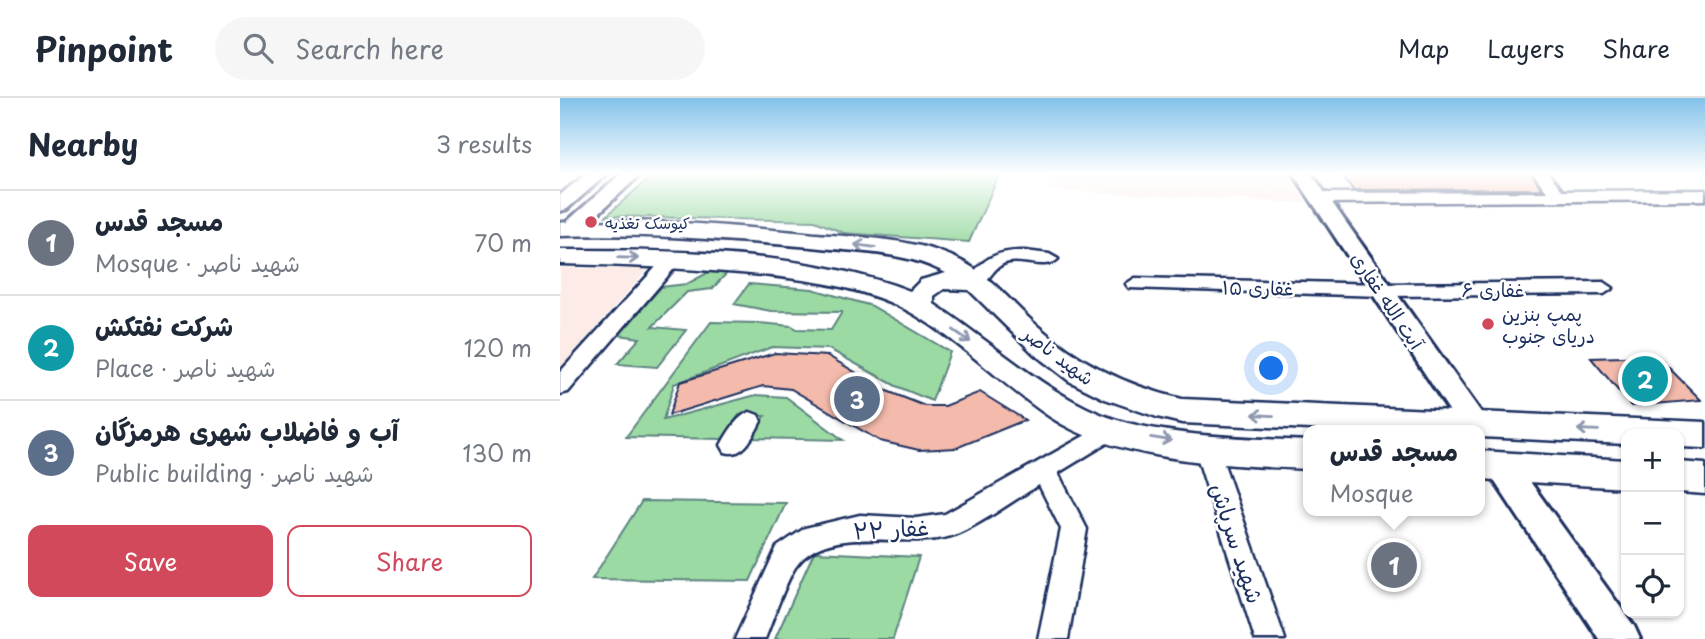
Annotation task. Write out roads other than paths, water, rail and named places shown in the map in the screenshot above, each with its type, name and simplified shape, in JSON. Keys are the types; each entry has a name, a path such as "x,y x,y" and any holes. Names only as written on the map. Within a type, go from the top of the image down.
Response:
{"main road":[{"name":"شهید ناصر","path":"563,221 693,229 904,252 942,261 975,283 1032,337 1082,377 1136,400 1182,411 1455,425"},
{"path":"872,287 906,274 913,262 904,252"},
{"name":"شهید ناصر","path":"560,257 672,260 795,270 872,287 907,299 1068,413 1109,431 1206,447 1303,455"},
{"path":"921,309 920,297 932,284 944,281 975,283"},
{"name":"شهید ناصر","path":"1485,426 1705,435"},
{"path":"1491,466 1621,474"},
{"path":"1684,477 1705,479"}],"street":[{"path":"563,221 580,198"},
{"path":"563,221 596,198"},
{"name":"آیت الله غفاری","path":"1319,198 1474,425"},
{"path":"975,283 983,268 998,257 1018,255 1049,260"},
{"path":"560,386 672,260"},
{"name":"غفاری ۱۵","path":"1135,284 1382,290"},
{"name":"غفاری ۶","path":"1382,290 1604,288"},
{"path":"733,445 750,421"},
{"name":"غفار ۲۲","path":"750,639 787,556 814,536 860,527 916,530 949,525 1109,431"},
{"name":"شهید سرپاش","path":"1206,447 1270,639"},
{"path":"1491,466 1621,639"},
{"path":"1044,470 1074,529 1053,639"}],"place":[{"name":"کیوسک تغذیه","path":"591,222"},
{"name":"پمپ بنزین دریای جنوب","path":"1488,324"},
{"name":"شرکت نفتکش","path":"1645,379"},
{"name":"آب و فاضلاب شهری هرمزگان","path":"857,399"},
{"name":"مسجد قدس","path":"1394,565"}]}
